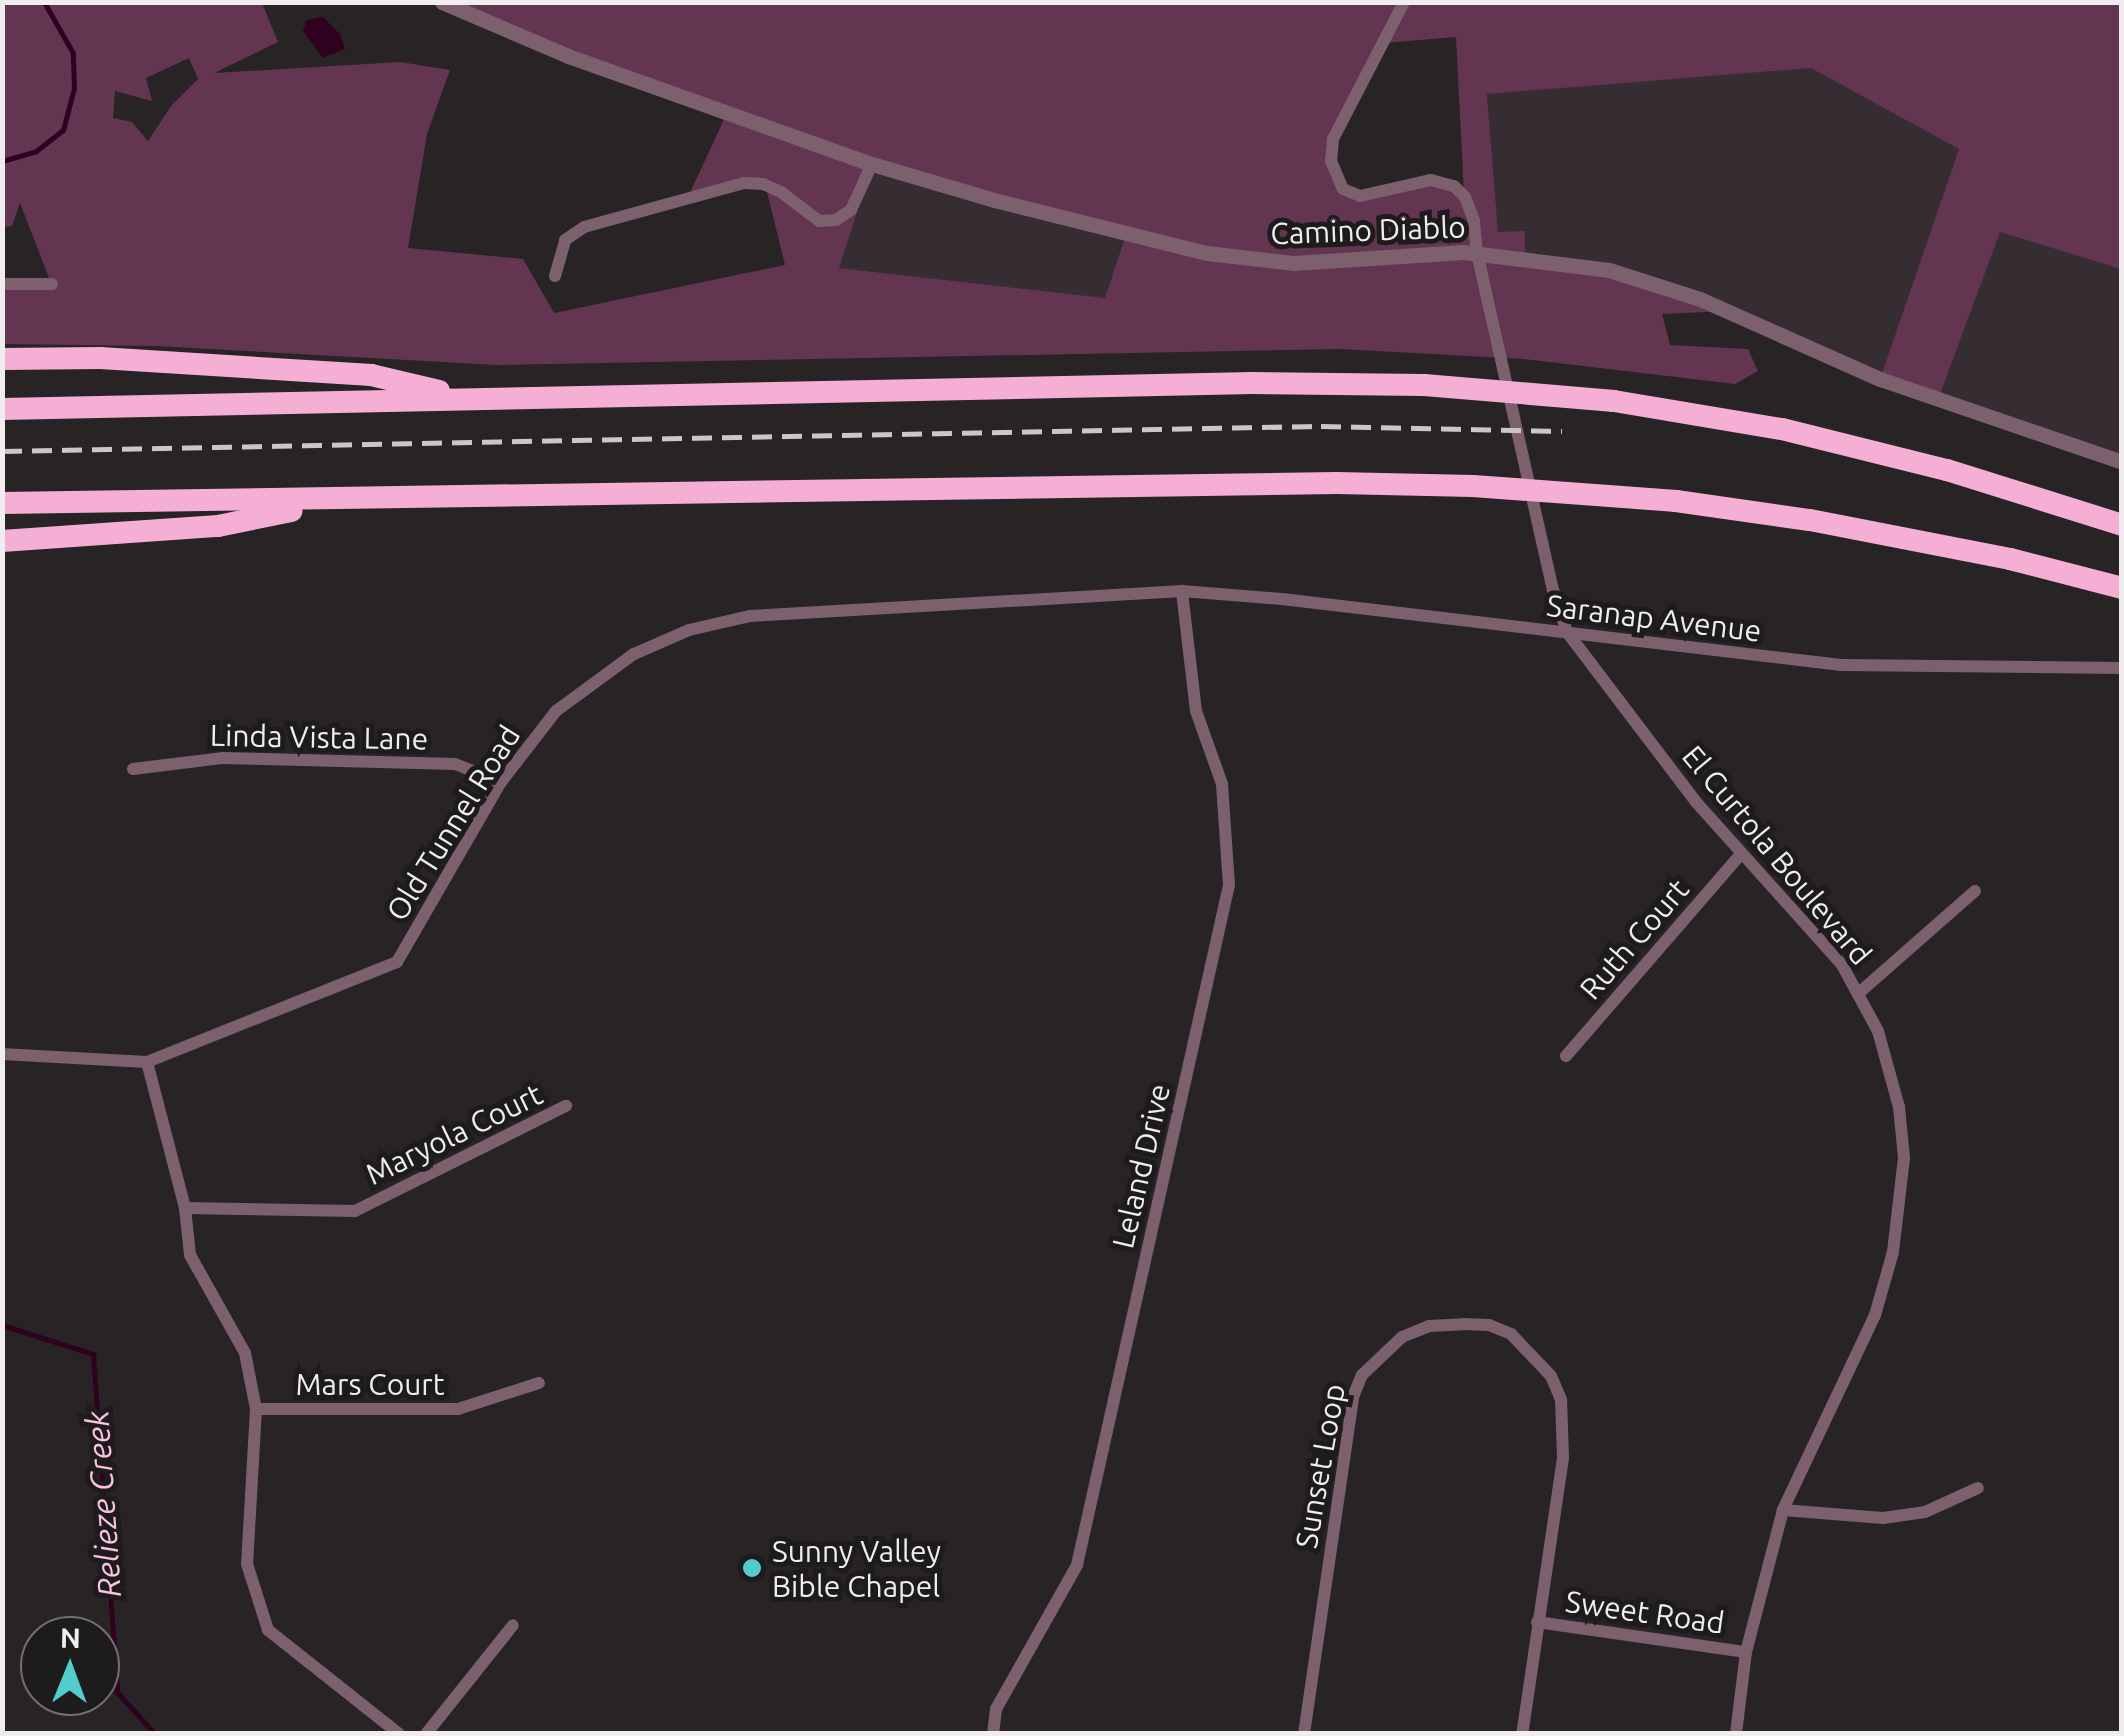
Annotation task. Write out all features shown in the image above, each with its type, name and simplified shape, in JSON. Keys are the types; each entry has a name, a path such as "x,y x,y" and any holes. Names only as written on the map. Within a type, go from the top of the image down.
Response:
{"highway":[{"path":"2,359 152,361 370,376 476,400"},
{"path":"2,409 1270,383 1390,384 1548,394 1714,416 1832,440 1946,470 2122,525"},
{"path":"2,504 1337,483 1473,486 1659,500 1810,520 1977,552 2122,588"},
{"path":"2,541 218,526 343,501"}],"street":[{"name":"Camino Diablo","path":"442,2 568,56 872,164 1207,254 1309,263 1477,253 1609,270 1674,290 1867,374 2122,462"},
{"name":"El Curtola Boulevard","path":"1404,2 1333,139 1331,162 1343,189 1360,196 1431,180 1454,186 1465,197 1474,221 1477,253 1553,590 1567,632 1740,855 1842,966 1860,992 1889,1062 1898,1107 1904,1158 1896,1237 1875,1315 1783,1510 1746,1652 1736,1734"},
{"path":"555,276 566,240 584,227 744,182 781,192 819,220 836,220 851,210 872,164"},
{"path":"2,284 52,284"},
{"name":"Saranap Avenue","path":"1182,592 1567,632 1840,666 2122,668"},
{"name":"Old Tunnel Road","path":"2,1054 146,1062 397,962 501,782 546,722 594,680 662,641 718,621 779,612 1182,592"},
{"name":"Leland Drive","path":"992,1734 996,1708 1077,1564 1229,886 1222,784 1196,712 1182,592"},
{"name":"Linda Vista Lane","path":"133,768 222,758 455,764 501,782"},
{"name":"Ruth Court","path":"1566,1056 1740,855"},
{"path":"1860,992 1974,891"},
{"path":"146,1062 185,1208 190,1255 245,1353 256,1408 247,1564 268,1630 399,1734"},
{"name":"Maryola Court","path":"185,1208 355,1211 566,1106"},
{"name":"Sunset Loop","path":"1304,1734 1352,1397 1362,1375 1402,1337 1429,1326 1489,1326 1511,1334 1551,1376 1561,1400 1563,1458 1522,1734"},
{"name":"Mars Court","path":"256,1408 458,1410 539,1383"},
{"path":"1783,1510 1884,1518 1925,1512 1978,1488"},
{"name":"Sweet Road","path":"1538,1622 1746,1652"},
{"path":"426,1734 513,1624"}],"shaded area":[{"path":"2116,2 2121,4 2121,269 2000,232 1938,400 1880,379 1959,149 1811,68 1487,94 1498,232 1525,231 1525,260 1609,270 1726,311 1662,314 1670,345 1748,349 1758,371 1735,384 1524,359 1340,349 497,365 156,346 3,344 3,284 51,283 20,203 12,226 3,227 3,3 262,3 278,42 214,73 400,62 450,70 427,134 408,248 523,259 554,313 785,265 767,192 744,183 688,197 727,113 442,3","holes":["1456,37 1464,195 1431,180 1360,196 1343,189 1333,139 1383,43","189,58 198,79 171,106 148,141 132,122 113,118 115,91 152,101 146,78","872,165 1126,234 1105,298 839,268"]},
{"path":"323,17 340,34 345,49 323,58 303,31 307,20"},
{"path":"1812,68 1959,149 1880,379 1700,299 1525,260 1498,232 1487,93"},
{"path":"872,164 1126,233 1105,298 838,268"},
{"path":"2000,231 2121,269 2121,462 1938,400"}],"waterway":[{"path":"2,161 36,151 63,130 74,88 73,53 44,2"},
{"name":"Relieze Creek","path":"2,1325 93,1354 117,1692 155,1734"}],"railway":[{"path":"2,451 1321,426 1562,431"}],"place":[{"name":"Sunny Valley Bible Chapel","path":"752,1568"}]}
